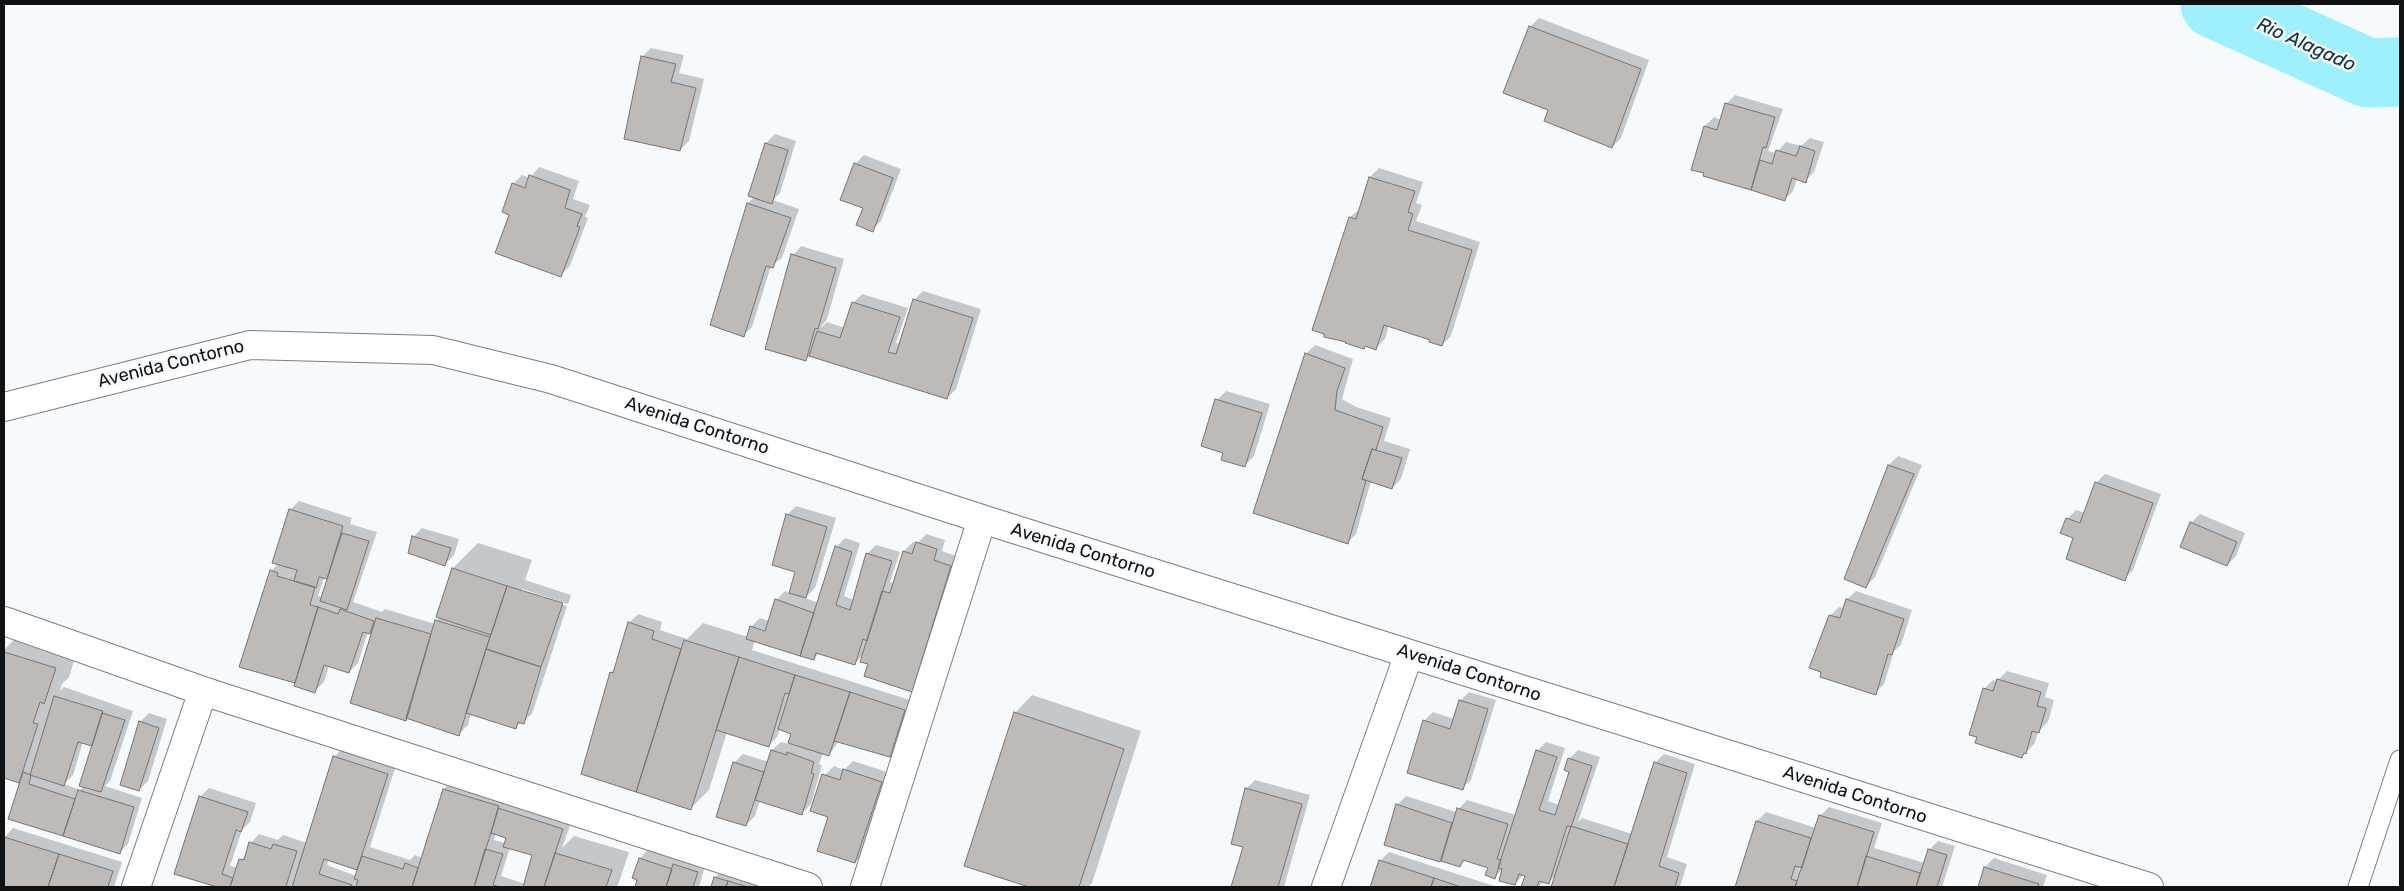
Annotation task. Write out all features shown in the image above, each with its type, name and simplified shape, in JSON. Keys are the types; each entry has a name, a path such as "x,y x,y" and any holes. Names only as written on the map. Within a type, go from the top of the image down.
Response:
{"street":[{"name":"Avenida Contorno","path":"4,407 250,345 433,350 551,378 982,519 2149,887"},
{"path":"865,887 982,519"},
{"path":"4,621 203,692 808,887"},
{"path":"1326,887 1410,654"},
{"path":"136,887 203,692"}],"lane":[{"path":"2358,887 2400,760"}],"building":[{"path":"1529,26 1641,69 1612,148 1544,121 1548,110 1503,93"},
{"path":"641,56 676,64 671,82 696,88 680,151 624,139"},
{"path":"1725,103 1775,117 1766,148 1763,147 1751,190 1703,176 1704,173 1691,170 1704,126 1717,130"},
{"path":"765,143 788,150 772,204 748,196"},
{"path":"1800,146 1815,151 1806,183 1792,178 1785,201 1751,190 1760,160 1772,164 1776,150 1796,156"},
{"path":"854,163 893,178 873,232 856,225 863,208 840,200"},
{"path":"529,175 570,190 565,208 582,214 577,226 580,227 561,277 495,253 509,215 502,212 512,183 525,188"},
{"path":"1369,177 1415,191 1408,212 1413,214 1408,230 1472,250 1442,346 1429,342 1430,340 1384,325 1376,350 1365,346 1364,349 1346,342 1324,337 1324,334 1312,330 1349,217 1356,219"},
{"path":"747,203 791,218 773,268 766,266 744,337 710,325"},
{"path":"791,254 836,268 818,329 815,328 806,361 765,349"},
{"path":"913,299 973,318 947,399 809,356 817,331 840,338 852,302 900,317 888,352 896,354"},
{"path":"1305,353 1345,368 1337,391 1335,410 1383,427 1376,450 1372,449 1362,479 1366,481 1348,544 1253,513"},
{"path":"1215,399 1262,413 1245,467 1221,460 1223,453 1201,446"},
{"path":"1372,449 1402,458 1392,489 1362,479"},
{"path":"1888,465 1914,474 1866,588 1844,579"},
{"path":"2095,482 2153,503 2125,581 2066,559 2073,538 2060,533 2066,518 2080,523"},
{"path":"289,509 343,526 327,579 319,577 316,588 294,581 297,570 272,563"},
{"path":"786,514 827,527 806,598 789,593 795,572 772,565"},
{"path":"2190,522 2237,542 2227,566 2180,547"},
{"path":"342,533 369,541 347,610 320,601"},
{"path":"412,536 451,548 445,566 408,553"},
{"path":"916,542 937,549 934,560 951,566 912,692 864,676 868,664 860,662 882,591 890,593 903,551 912,554"},
{"path":"835,546 852,552 836,605 850,610 866,553 892,561 867,641 863,639 855,665 816,653 814,660 800,656"},
{"path":"452,568 507,586 491,635 436,617"},
{"path":"270,570 278,573 277,576 315,587 310,605 318,607 295,683 239,667"},
{"path":"507,586 563,603 541,667 486,649"},
{"path":"775,599 814,613 800,656 746,639 750,626 765,631"},
{"path":"1846,599 1904,619 1892,655 1888,654 1876,695 1820,677 1821,672 1809,668 1829,615 1840,618"},
{"path":"318,607 338,614 340,609 374,621 370,634 363,632 349,673 324,665 315,693 294,686"},
{"path":"376,618 431,634 406,721 350,703"},
{"path":"435,620 490,637 459,736 406,718"},
{"path":"628,622 654,631 652,639 681,649 636,792 581,774 610,672 613,673"},
{"path":"684,640 739,657 691,810 636,792"},
{"path":"486,649 541,667 524,724 518,722 516,729 466,713"},
{"path":"4,652 56,668 44,704 40,702 33,723 38,724 19,783 4,778"},
{"path":"739,657 795,675 789,694 785,693 769,747 716,730"},
{"path":"795,675 850,692 829,756 788,743 791,734 778,729"},
{"path":"1997,679 2041,692 2037,706 2046,708 2039,733 2032,731 2026,754 2024,753 2022,758 1975,743 1977,737 1969,735 1983,688 1993,691"},
{"path":"850,692 905,710 890,757 834,741"},
{"path":"54,696 103,711 92,746 78,742 64,786 30,775"},
{"path":"1459,700 1488,709 1463,790 1407,773 1423,720 1450,729"},
{"path":"1014,712 1124,749 1079,887 1029,887 964,866"},
{"path":"102,713 125,720 101,792 79,786"},
{"path":"139,721 159,728 139,791 120,785"},
{"path":"771,750 787,755 787,752 814,762 811,773 814,774 802,815 755,800"},
{"path":"1536,750 1557,757 1539,810 1555,815 1569,772 1564,770 1568,758 1592,766 1571,827 1567,826 1549,884 1539,881 1537,887 1521,887 1525,876 1519,874 1515,885 1499,881 1502,869 1498,868"},
{"path":"333,756 388,774 357,870 324,859 319,874 352,885 351,887 292,887"},
{"path":"733,762 764,772 746,826 716,817"},
{"path":"1654,762 1687,773 1659,866 1679,873 1675,887 1614,887"},
{"path":"843,769 882,782 855,863 817,851 828,817 810,811 822,774 840,780"},
{"path":"23,772 31,775 29,784 75,799 63,836 8,819"},
{"path":"1245,788 1302,804 1278,887 1231,887 1243,847 1231,844"},
{"path":"443,789 499,806 474,887 412,887"},
{"path":"78,790 134,807 120,854 63,836"},
{"path":"199,796 248,812 241,832 236,830 222,874 233,878 230,887 217,887 174,874"},
{"path":"1396,804 1452,823 1440,862 1384,845"},
{"path":"498,808 563,829 544,887 523,887 532,855 503,847 506,838 491,833"},
{"path":"1457,808 1508,824 1497,859 1501,860 1495,879 1485,875 1488,868 1463,860 1460,867 1441,861"},
{"path":"1819,815 1874,832 1857,887 1795,887"},
{"path":"1756,821 1811,838 1802,868 1795,866 1791,879 1797,881 1795,887 1735,887"},
{"path":"1571,826 1628,844 1614,887 1551,887"},
{"path":"4,837 59,854 48,887 4,887"},
{"path":"249,842 271,849 273,844 297,851 286,886 290,887 230,887 239,859 244,860"},
{"path":"485,849 503,854 493,885 500,887 474,887"},
{"path":"1928,849 1947,855 1937,887 1916,887"},
{"path":"555,853 612,870 606,887 544,887"},
{"path":"59,854 113,871 108,887 48,887"},
{"path":"362,856 403,869 405,863 418,868 412,887 356,887 358,880 354,879"},
{"path":"1866,856 1920,873 1916,887 1857,887"},
{"path":"639,858 672,869 666,887 635,887 637,880 632,878"},
{"path":"1379,860 1434,878 1431,887 1370,887"},
{"path":"673,864 698,872 693,887 666,887"},
{"path":"1984,867 2039,884 2038,887 1978,887"},
{"path":"714,877 728,881 726,887 711,887"},
{"path":"1434,878 1461,887 1431,887"},
{"path":"728,881 748,887 726,887"}],"waterway":[{"name":"Rio Alagado","path":"2215,4 2368,73 2400,72"}]}
